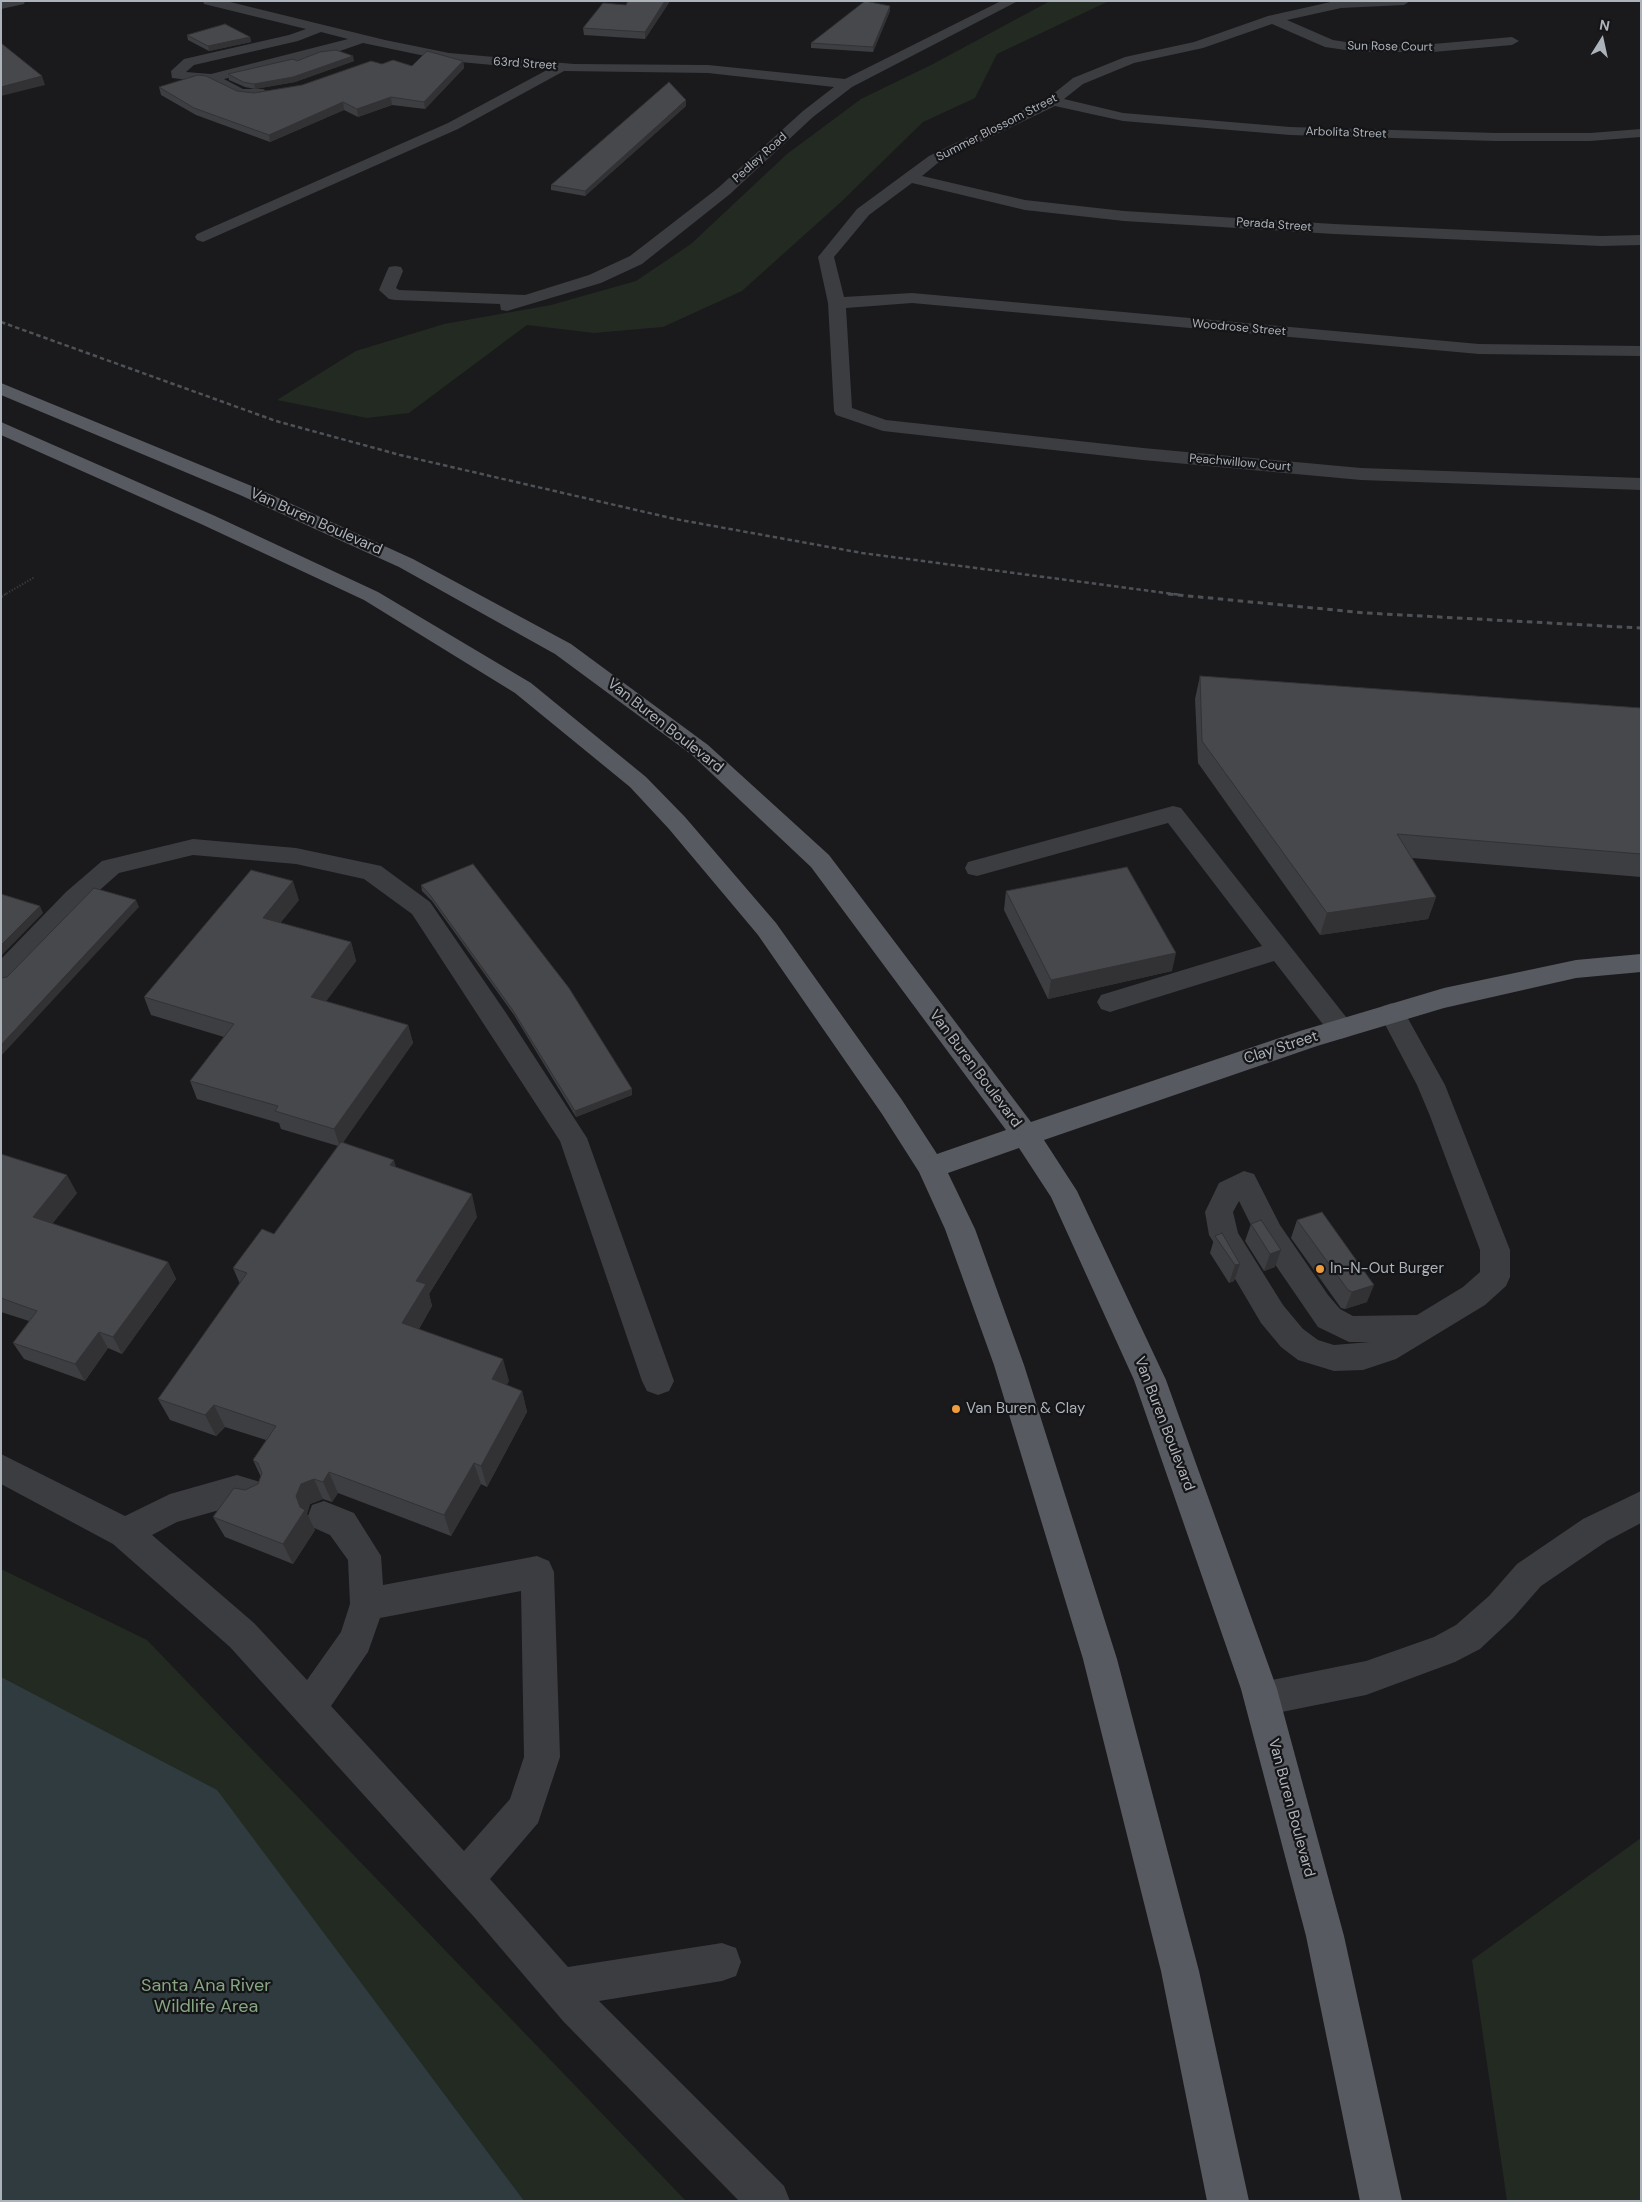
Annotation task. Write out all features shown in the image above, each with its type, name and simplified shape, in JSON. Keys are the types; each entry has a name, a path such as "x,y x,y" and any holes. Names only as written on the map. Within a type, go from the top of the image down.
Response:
{"main road":[{"name":"Van Buren Boulevard","path":"1,388 238,488 406,563 563,649 700,750 820,861 1024,1134 1062,1191 1150,1380 1262,1699 1325,1936 1381,2201"},
{"path":"1,428 208,520 371,596 523,688 638,782 677,823 767,929 931,1166 960,1229 1009,1365 1100,1658 1180,1971 1228,2201"},
{"name":"Clay Street","path":"931,1166 1341,1029 1444,998 1576,969 1641,963"}],"street":[{"path":"1,5 19,1"},
{"name":"63rd Street","path":"209,1 407,49 488,62 561,67 708,69 847,84"},
{"name":"Pedley Road","path":"507,306 595,279 636,260 717,197 808,114 847,84 1012,1"},
{"name":"Summer Blossom Street","path":"843,410 837,303 826,257 863,212 912,178 934,160 1053,101 1078,81 1130,60 1198,45 1273,19 1341,4 1404,1"},
{"name":"Sun Rose Court","path":"1273,19 1330,44 1359,48 1433,48 1512,41"},
{"path":"320,28 293,38 189,62 178,71 177,75 211,78 332,49 362,38"},
{"path":"381,59 407,49"},
{"path":"203,238 453,126 537,82 561,67"},
{"path":"211,78 240,94 255,95 281,90"},
{"name":"Arbolita Street","path":"1053,101 1123,117 1290,131 1505,137 1590,137 1641,133"},
{"name":"Perada Street","path":"912,178 1025,205 1124,216 1344,230 1601,241 1641,240"},
{"path":"395,272 387,290 395,295 525,300"},
{"name":"Woodrose Street","path":"837,303 912,298 1479,350 1641,352"},
{"name":"Peachwillow Court","path":"843,410 883,425 1144,454 1342,472 1641,484"},
{"path":"977,868 1173,814 1341,1029"},
{"path":"1,975 75,898 111,867 193,848 296,856 372,872 421,908 497,1020 573,1138 658,1381"},
{"path":"1110,1002 1279,950"},
{"path":"1392,1013 1431,1085 1444,1116 1496,1250 1495,1277 1474,1296 1385,1350 1362,1357 1334,1358 1309,1351 1292,1338 1272,1314 1224,1235 1219,1212 1229,1191 1244,1182 1269,1233 1317,1304 1329,1318 1349,1329 1419,1328"},
{"path":"1,1468 125,1533 242,1635 560,1988 769,2201"},
{"path":"125,1533 170,1509 237,1490 255,1494"},
{"path":"1262,1699 1366,1678 1443,1650 1475,1631 1502,1607 1529,1575 1595,1530 1641,1506"},
{"path":"309,1708 356,1640 367,1604 364,1556 342,1524 324,1516"},
{"path":"367,1604 537,1572 542,1757 525,1810 464,1880"},
{"path":"560,1988 722,1962"}],"path":[{"path":"1,597 35,577"}],"green space":[{"path":"1050,1 1109,1 997,54 975,98 923,122 841,202 742,291 663,327 594,333 527,325 409,413 367,418 277,400 356,351 444,324 551,305 636,281 691,244 787,154 861,99 933,64"},
{"name":"Santa Ana River Wildlife Area","path":"1,1569 147,1640 686,2201 1,2201"},
{"path":"1641,1838 1641,2201 1507,2201 1472,1960"}],"shaded area":[{"name":"Santa Ana River Wildlife Area","path":"1,1677 217,1790 524,2201 1,2201"}],"building":[{"path":"628,1 665,1 645,32 583,28 603,3 626,5"},
{"path":"865,1 890,6 873,47 811,43"},
{"path":"225,24 250,37 208,46 187,35"},
{"path":"1,43 42,76 1,87"},
{"path":"336,50 353,56 293,77 254,84 243,82 228,74 293,59 297,61 320,52"},
{"path":"427,51 463,61 424,102 391,97 357,109 343,102 269,135 194,108 159,87 198,75 206,76 237,91 254,93 302,85 371,61 382,64 393,60 412,66"},
{"path":"669,82 686,100 585,191 551,185"},
{"path":"1200,676 1641,708 1641,854 1397,834 1436,897 1327,913 1202,741"},
{"path":"473,864 569,988 632,1089 575,1111 512,1009 421,885"},
{"path":"1127,867 1176,953 1051,980 1006,891"},
{"path":"251,870 293,881 263,918 351,942 311,997 408,1025 334,1129 275,1111 278,1106 190,1081 234,1024 144,997"},
{"path":"94,888 136,900 1,1045 1,978 7,977"},
{"path":"1,894 40,906 1,945"},
{"path":"341,1142 394,1160 390,1165 472,1194 416,1281 426,1284 402,1323 503,1359 492,1379 522,1391 481,1466 474,1463 444,1515 329,1472 323,1482 314,1479 301,1484 296,1496 300,1507 305,1510 283,1544 213,1517 234,1488 245,1490 258,1484 262,1473 258,1463 253,1460 276,1426 214,1405 205,1415 158,1399 247,1273 233,1268 262,1229 274,1234"},
{"path":"1,1154 67,1175 33,1217 168,1262 113,1337 99,1332 75,1364 13,1343 37,1311 1,1298"},
{"path":"1322,1212 1374,1285 1352,1292 1348,1290 1297,1220"},
{"path":"1261,1220 1281,1250 1270,1254 1251,1224"},
{"path":"1222,1233 1240,1264 1235,1265 1215,1236"}],"railway":[{"path":"1,322 276,421 400,455 675,519 862,553 1181,595"},
{"path":"1168,594 1366,613 1641,628"}],"place":[{"name":"In-N-Out Burger","path":"1320,1269"},
{"name":"Van Buren & Clay","path":"956,1409"}]}
